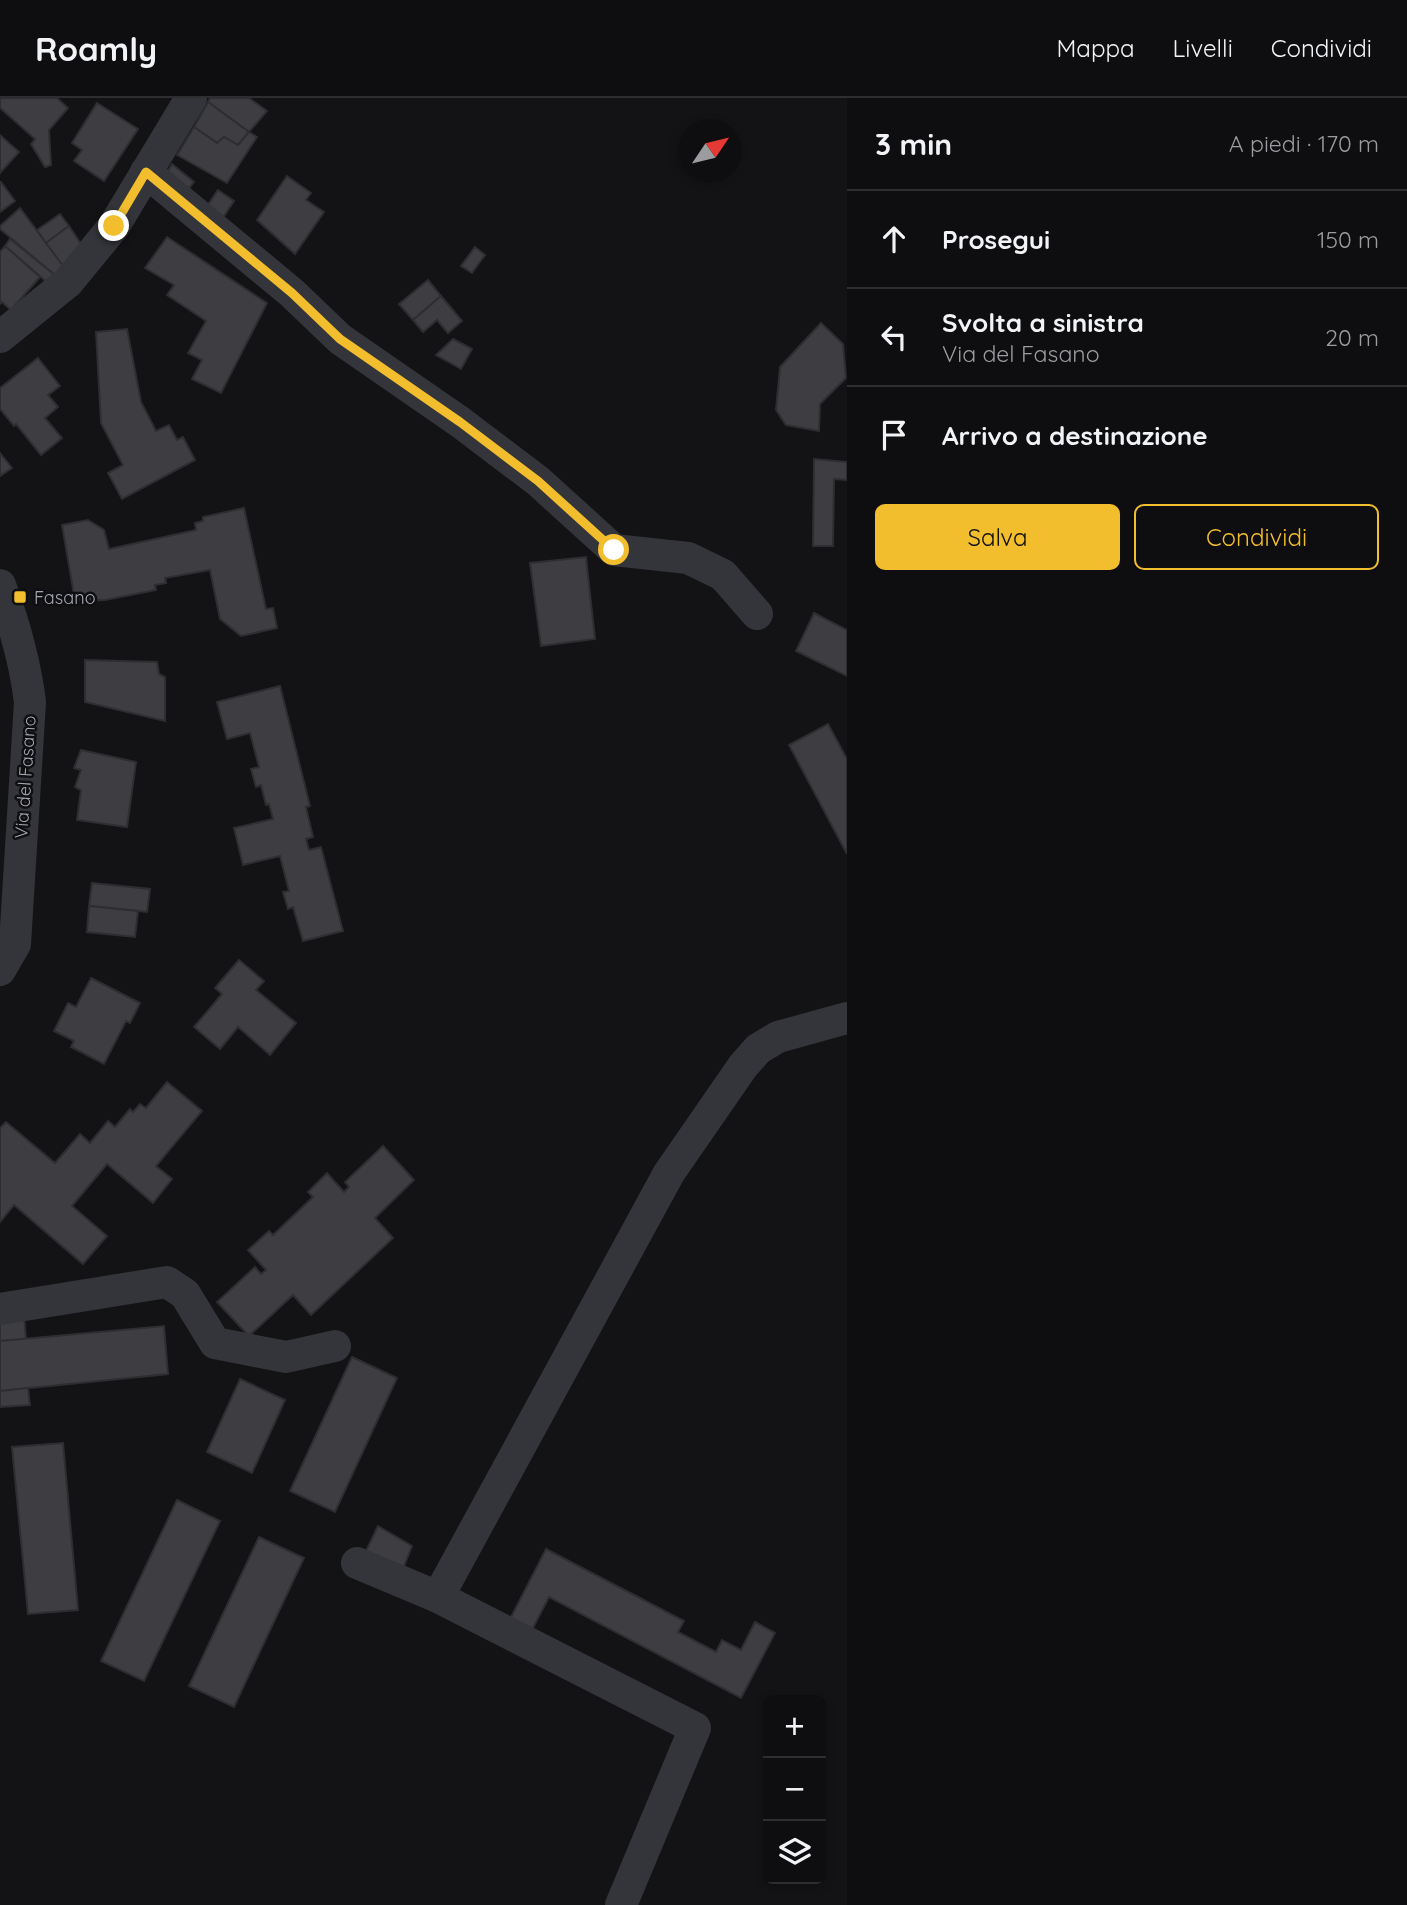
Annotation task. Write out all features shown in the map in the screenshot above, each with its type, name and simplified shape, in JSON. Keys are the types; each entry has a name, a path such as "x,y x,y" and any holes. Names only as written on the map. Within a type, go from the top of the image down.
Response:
{"street":[{"path":"0,337 68,282 114,226 191,98"},
{"path":"146,172 292,293 340,339 460,422 538,481 614,550 688,558 723,575 757,614"},
{"name":"Via del Fasano","path":"0,585 15,624 30,702 15,944 0,970"},
{"path":"438,1597 669,1173 743,1066 758,1049 778,1037 847,1018"},
{"path":"0,1309 167,1282 185,1294 215,1343 286,1357 335,1346"},
{"path":"356,1563 438,1597 695,1728 621,1905"}],"building":[{"path":"0,98 57,98 68,108 49,130 51,165 45,167 31,144 35,139 0,108"},
{"path":"210,98 249,98 267,111 249,132 208,102"},
{"path":"208,102 249,132 238,145 224,137 217,143 194,127"},
{"path":"97,103 138,129 104,181 74,161 82,150 72,143"},
{"path":"194,127 217,143 224,137 238,145 249,132 257,137 227,183 177,155"},
{"path":"0,135 19,152 0,173"},
{"path":"172,164 194,182 185,193 165,176"},
{"path":"287,176 311,193 306,200 324,212 295,254 257,220"},
{"path":"0,183 15,201 0,212"},
{"path":"218,190 234,201 220,222 203,212"},
{"path":"20,208 64,267 56,276 0,229"},
{"path":"60,214 69,226 46,243 37,230"},
{"path":"69,226 83,247 64,267 46,243"},
{"path":"167,237 267,303 221,393 192,379 202,360 188,353 206,321 167,295 174,285 145,268"},
{"path":"10,239 56,276 49,284 5,246"},
{"path":"5,246 40,277 11,310 2,302 0,304 0,252"},
{"path":"475,247 485,255 472,273 461,266"},
{"path":"428,280 441,296 413,320 399,304"},
{"path":"441,296 462,321 448,333 437,320 423,332 413,320"},
{"path":"821,323 843,344 846,378 820,404 819,431 786,425 776,410 780,367"},
{"path":"127,329 141,402 156,431 169,425 177,440 183,437 195,460 122,499 108,473 123,465 101,423 96,332"},
{"path":"453,339 472,349 461,369 436,355"},
{"path":"38,358 60,386 48,395 58,407 45,418 62,438 41,455 0,409 0,388"},
{"path":"0,453 12,468 0,476"},
{"path":"814,459 847,462 847,480 834,479 833,546 813,546"},
{"path":"244,508 266,609 273,608 277,628 241,636 220,619 210,570 165,578 166,583 155,585 156,590 105,600 75,601 62,525 88,520 104,530 109,549 196,530 195,523 203,521 203,517"},
{"path":"586,557 595,639 541,646 530,563"},
{"path":"814,613 847,630 847,676 796,651"},
{"path":"85,660 157,662 159,674 165,677 165,721 85,702"},
{"path":"280,686 310,806 306,807 313,837 306,839 309,850 321,847 343,931 303,941 293,907 288,909 283,892 289,891 280,856 243,865 234,828 273,819 261,785 256,787 251,769 259,767 250,733 227,739 217,702"},
{"path":"828,724 847,759 847,854 789,745"},
{"path":"81,750 136,762 127,827 77,820 81,790 75,787 81,770 74,768"},
{"path":"92,883 150,889 147,912 89,906"},
{"path":"89,906 138,911 135,937 87,932"},
{"path":"239,960 264,981 256,990 296,1023 270,1055 238,1027 220,1049 194,1027 222,994 215,988"},
{"path":"91,978 140,1003 130,1023 126,1021 104,1064 71,1047 74,1041 54,1031 68,1003 76,1007"},
{"path":"167,1082 202,1111 156,1166 172,1179 153,1203 107,1164 72,1206 107,1236 83,1264 14,1205 0,1222 0,1128 6,1122 55,1163 80,1134 90,1143 108,1121 115,1127 130,1109 133,1112 140,1104 146,1108"},
{"path":"383,1146 414,1180 375,1218 393,1238 311,1315 293,1295 249,1336 217,1302 255,1267 261,1274 266,1270 248,1250 269,1231 273,1235 313,1197 308,1192 327,1173 344,1192 349,1187 345,1182"},
{"path":"24,1316 26,1339 0,1341 0,1318"},
{"path":"164,1326 168,1374 0,1391 0,1341"},
{"path":"352,1357 397,1378 335,1512 290,1491"},
{"path":"240,1379 285,1400 252,1473 207,1452"},
{"path":"28,1388 30,1405 0,1407 0,1391"},
{"path":"63,1443 78,1610 28,1614 12,1447"},
{"path":"177,1500 220,1521 144,1681 101,1661"},
{"path":"378,1526 412,1546 401,1574 364,1555"},
{"path":"259,1537 304,1558 234,1707 189,1686"},
{"path":"546,1549 684,1621 678,1632 716,1652 722,1640 741,1650 755,1622 775,1633 741,1698 549,1597 531,1632 509,1621"}],"place":[{"name":"Fasano","path":"20,597"}],"route":[{"path":"114,226 146,172 292,293 340,339 460,422 538,481 614,550"}]}
